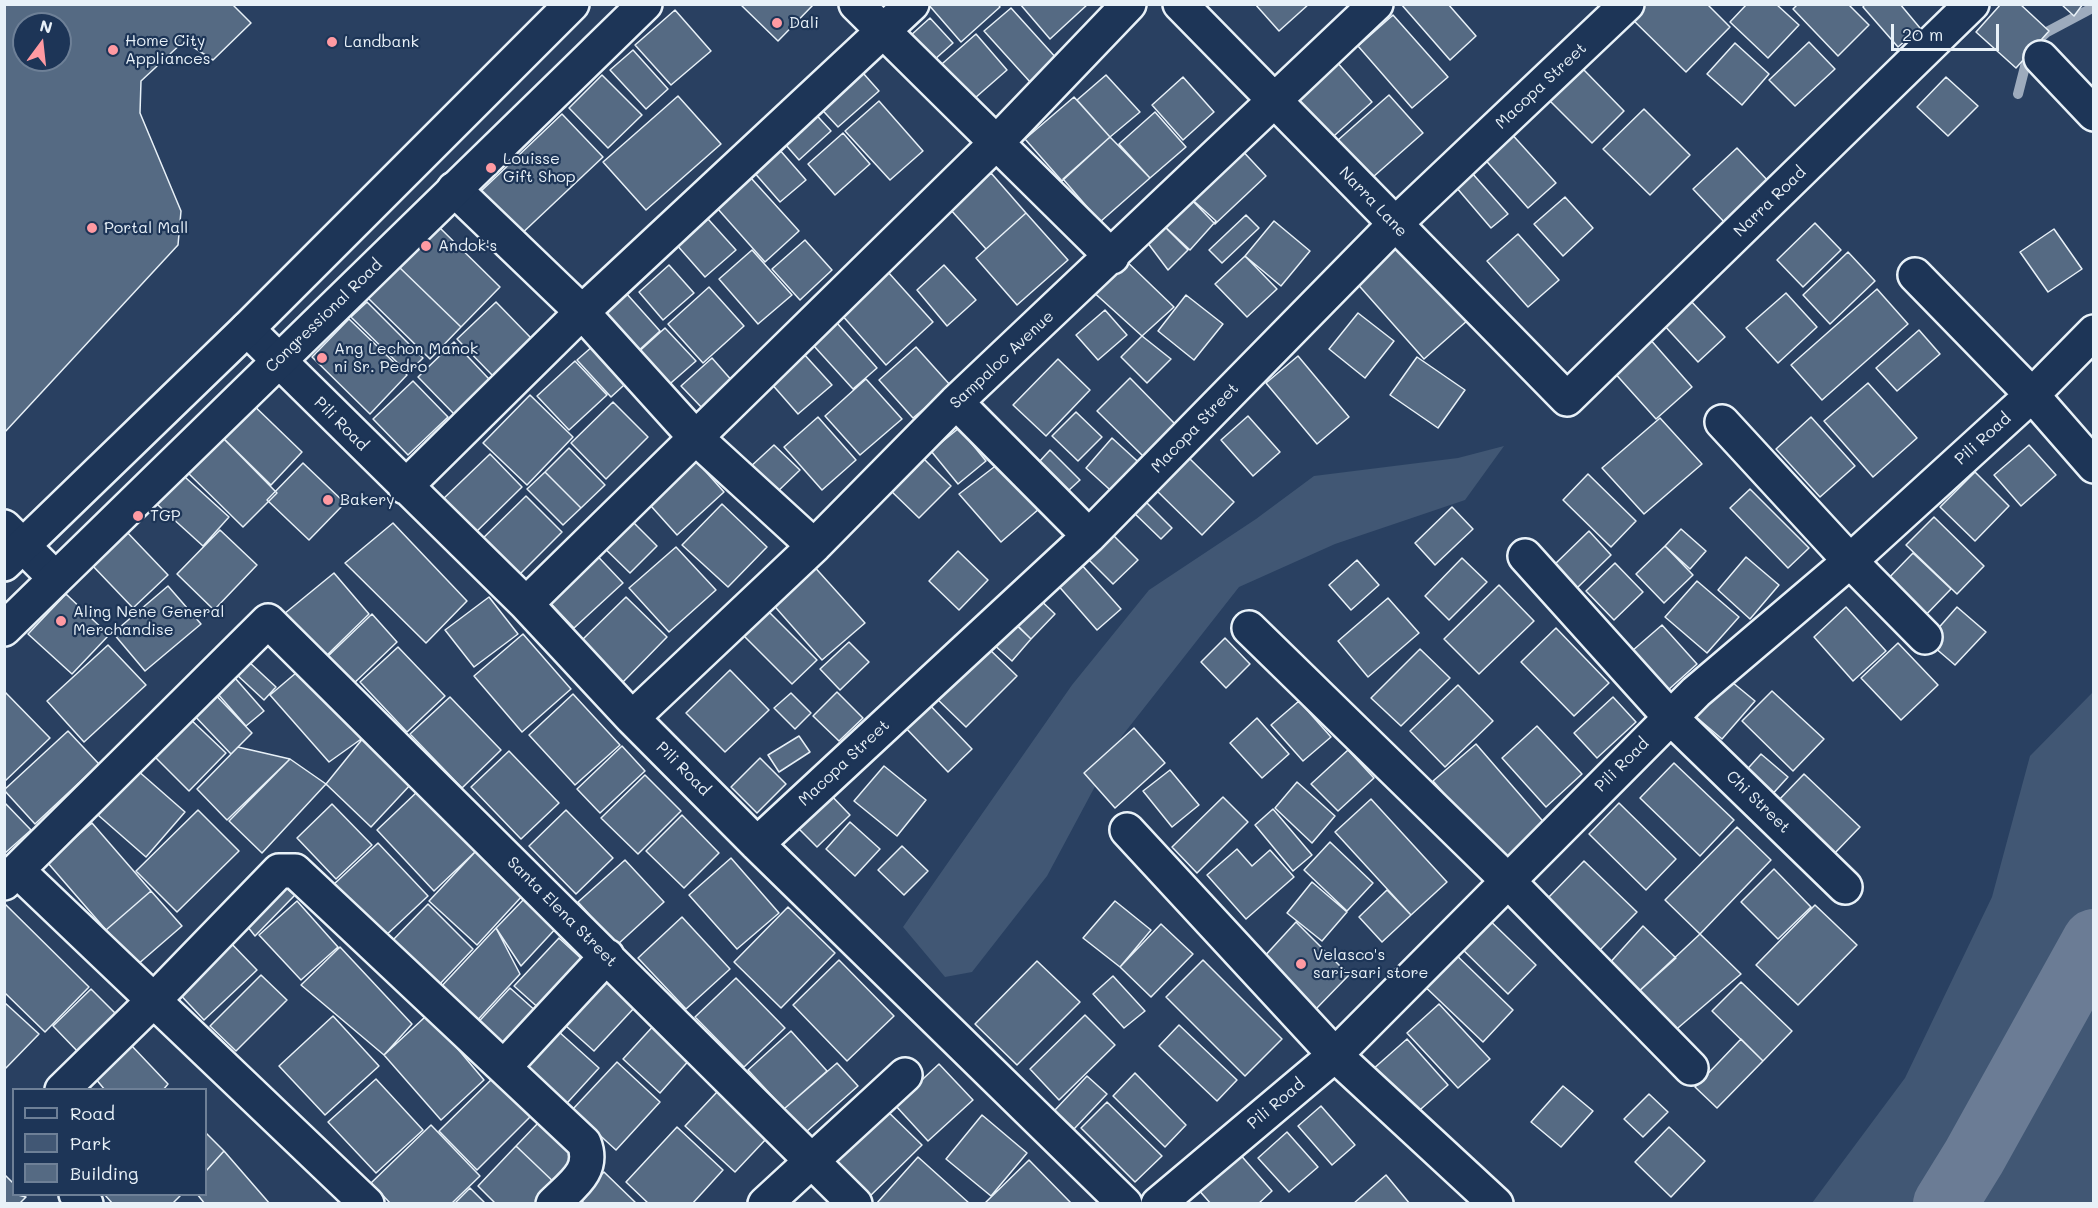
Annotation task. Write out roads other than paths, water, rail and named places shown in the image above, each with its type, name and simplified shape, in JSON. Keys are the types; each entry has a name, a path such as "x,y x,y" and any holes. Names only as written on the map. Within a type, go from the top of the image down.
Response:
{"street":[{"path":"55,578 11,546 247,329 572,4"},
{"name":"Congressional Road","path":"4,629 645,4"},
{"path":"855,4 1112,257"},
{"path":"405,487 582,312 912,4"},
{"path":"526,604 996,143 1129,4"},
{"name":"Narra Lane","path":"1180,4 1567,399"},
{"name":"Sampaloc Avenue","path":"632,718 814,546 956,402 1112,257 1376,4"},
{"name":"Macopa Street","path":"757,844 1089,536 1395,224 1627,4"},
{"name":"Narra Road","path":"1567,399 1972,4"},
{"path":"524,53 558,88"},
{"path":"2041,58 2094,114"},
{"path":"454,189 582,312 694,437 814,546"},
{"path":"1915,275 2032,395 2094,466"},
{"name":"Pili Road","path":"247,329 526,604 632,718 757,844 1125,1203"},
{"name":"Pili Road","path":"1158,1203 1335,1055 1506,879 1696,692 1850,561 2032,395 2094,332"},
{"path":"956,402 1089,536"},
{"path":"1722,422 1850,561 1925,637"},
{"name":"Chi Street","path":"1526,556 1670,717 1845,887"},
{"name":"Santa Elena Street","path":"11,877 268,621 855,1203"},
{"path":"1249,628 1506,879 1691,1068"},
{"path":"1127,830 1335,1055 1496,1203"},
{"path":"63,1088 154,1000 279,871 295,871 584,1143 589,1155 588,1164 583,1173 553,1203"},
{"path":"11,877 154,1000 364,1202"},
{"path":"504,1067 607,956"},
{"path":"765,1203 905,1075"}],"waterway":[{"path":"2039,39 2047,32 2094,7"},
{"path":"2018,94 2029,51"},
{"path":"1945,1204 1974,1157 2094,941"}],"place":[{"name":"Dali","path":"777,23"},
{"name":"Landbank","path":"332,42"},
{"name":"Home City Appliances","path":"113,50"},
{"name":"Louisse Gift Shop","path":"491,168"},
{"name":"Portal Mall","path":"92,228"},
{"name":"Andok's","path":"426,246"},
{"name":"Ang Lechon Manok ni Sr. Pedro","path":"322,358"},
{"name":"Bakery","path":"328,500"},
{"name":"TGP","path":"138,516"},
{"name":"Aling Nene General Merchandise","path":"61,621"},
{"name":"Velasco's sari-sari store","path":"1301,964"}]}
